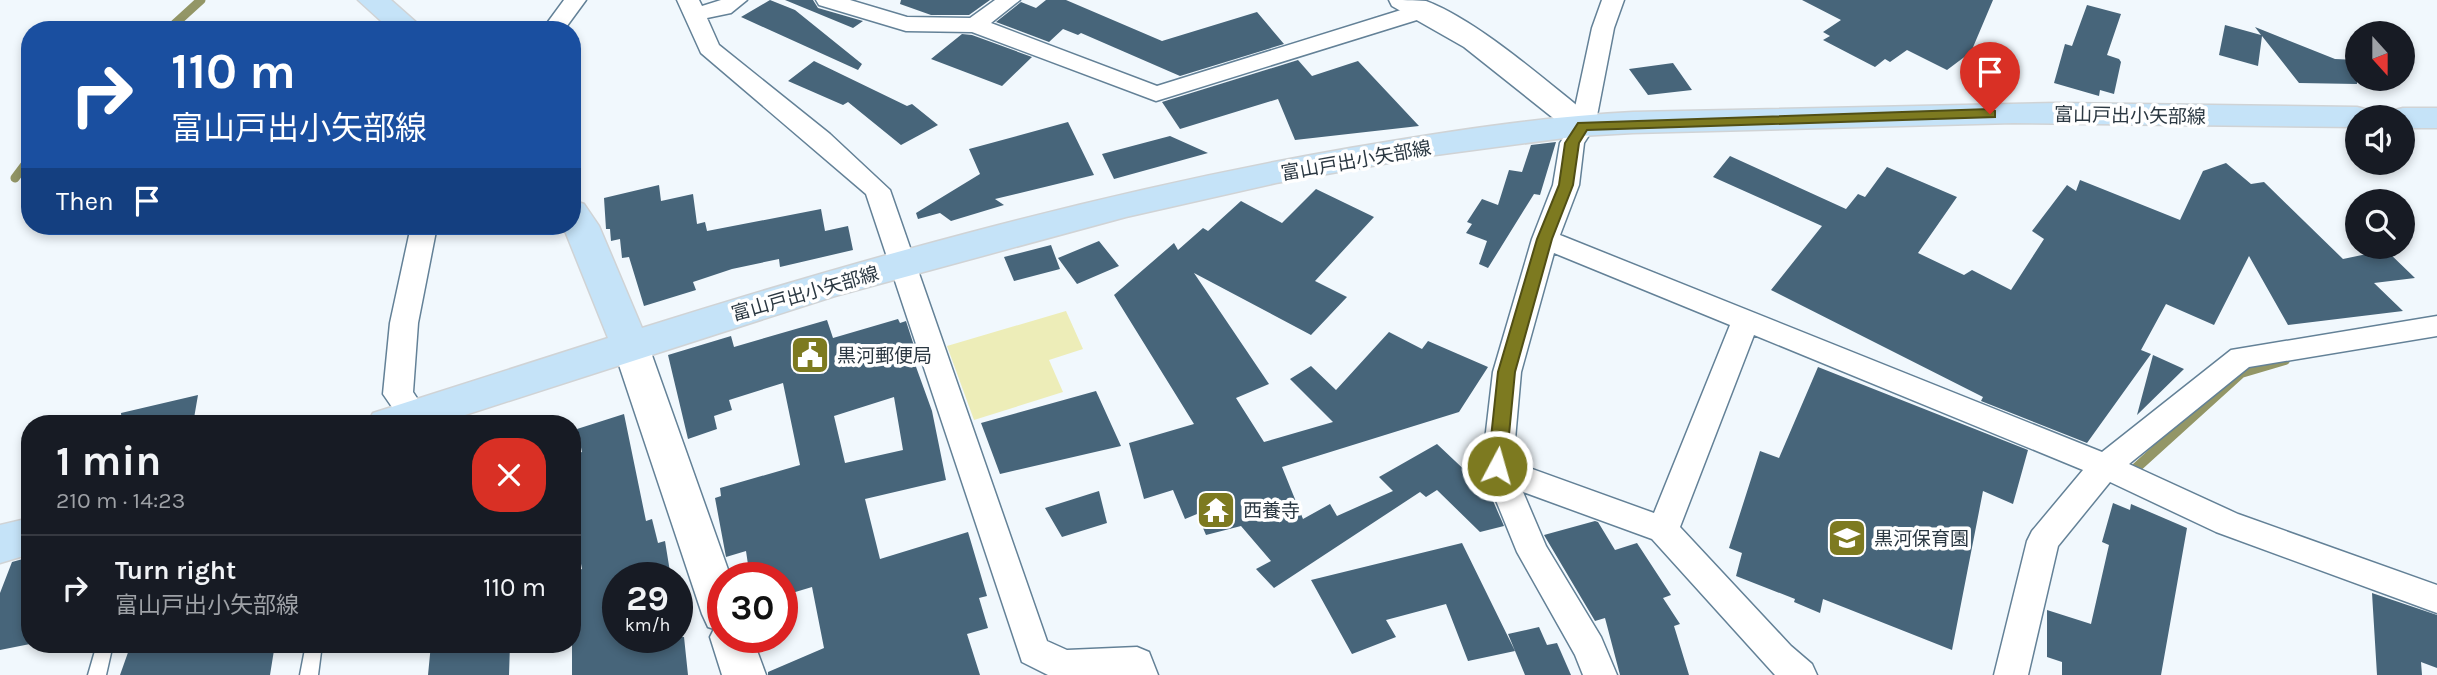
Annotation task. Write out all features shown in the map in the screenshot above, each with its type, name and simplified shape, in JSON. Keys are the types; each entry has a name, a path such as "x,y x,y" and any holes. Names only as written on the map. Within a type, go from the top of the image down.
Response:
{"main road":[{"path":"373,0 399,21"},
{"name":"富山戸出小矢部線","path":"412,415 631,344 1078,217 1350,160 1583,126 2017,113 2345,117"},
{"path":"2415,118 2437,118"},
{"path":"581,226 631,344"},
{"path":"0,544 21,538"}],"street":[{"path":"560,21 575,0"},
{"path":"736,0 723,8 691,7 709,48 821,139 877,190 1034,651 1063,666 1137,663 1141,675"},
{"path":"827,0 906,24 975,25 1156,94 1414,5 1477,41 1583,126"},
{"path":"975,25 1009,0"},
{"path":"1600,675 1589,648 1533,552 1499,470 1507,372 1545,239 1566,185 1572,143 1583,126 1603,28 1613,0"},
{"path":"400,415 398,394 404,323 422,235"},
{"path":"1545,239 2105,466 2227,523 2437,599"},
{"path":"1663,530 1746,320"},
{"path":"2011,675 2043,541 2105,466 2241,358 2437,326"},
{"path":"631,344 707,567"},
{"path":"1499,470 1663,530 1779,657 1800,675"},
{"path":"736,653 744,675"}],"lane":[{"path":"97,675 103,653"},
{"path":"309,675 313,653"}],"green space":[{"path":"1066,311 1083,349 1049,360 1063,392 974,420 947,346"}],"building":[{"path":"770,0 795,10 862,64 858,70 741,17"},
{"path":"785,0 813,0 818,8 863,21 853,28"},
{"path":"901,0 990,0 969,15 931,15 900,4"},
{"path":"1046,0 1066,0 1162,41 1257,12 1284,44 1180,76 1081,33 1078,35 1063,29 1049,42 996,22 1021,2 1036,8"},
{"path":"1802,0 1993,0 1971,52 1947,70 1907,50 1890,62 1885,59 1875,67 1823,40 1830,36 1823,32 1841,20"},
{"path":"2087,5 2121,14 2107,55 2121,62 2114,94 2100,90 2099,96 2054,83 2065,44 2072,46"},
{"path":"2225,25 2261,35 2255,27 2335,59 2345,59 2345,84 2299,83 2262,36 2258,66 2219,55"},
{"path":"962,34 972,35 1032,57 1002,86 931,59"},
{"path":"1298,60 1312,76 1358,61 1419,126 1295,140 1278,99 1180,129 1162,102"},
{"path":"814,61 907,106 912,104 938,125 901,145 848,102 843,105 788,81"},
{"path":"1673,63 1692,90 1648,95 1629,69"},
{"path":"1068,122 1094,175 995,199 1004,205 951,221 940,213 918,219 916,213 980,174 969,149"},
{"path":"1170,136 1208,153 1114,179 1102,154"},
{"path":"1556,142 1540,195 1534,194 1488,268 1479,264 1487,241 1466,233 1472,224 1467,222 1482,199 1498,205 1509,170 1522,172 1531,145"},
{"path":"1730,156 1846,209 1858,194 1865,197 1887,167 1957,197 1918,253 1964,275 1972,270 2011,290 2044,239 2032,231 2067,185 2076,191 2080,180 2180,220 2203,171 2226,163 2251,184 2264,182 2343,259 2395,259 2415,278 2374,283 2403,311 2288,325 2249,256 2214,325 2166,304 2141,350 2151,354 2087,443 1981,401 1983,397 1771,290 1822,226 1713,177"},
{"path":"659,185 661,201 693,194 697,224 705,222 707,231 821,209 825,231 848,226 853,250 780,267 779,259 732,269 693,282 696,290 644,306 629,257 622,258 620,239 611,241 610,229 606,229 604,198"},
{"path":"1316,189 1374,217 1315,281 1347,297 1311,335 1194,273 1269,384 1236,398 1264,442 1333,422 1290,379 1311,366 1336,390 1389,332 1422,349 1428,341 1488,367 1459,412 1282,467 1303,519 1330,504 1337,516 1393,491 1379,477 1437,444 1490,494 1504,526 1480,532 1437,490 1426,497 1420,492 1274,588 1256,569 1271,561 1241,526 1206,535 1197,514 1185,519 1173,490 1144,499 1129,443 1194,424 1114,295 1174,243 1178,250 1203,228 1208,231 1241,201 1282,223"},
{"path":"1099,241 1119,266 1077,284 1058,258"},
{"path":"1051,245 1060,269 1014,281 1004,257"},
{"path":"898,319 900,323 906,321 916,352 911,353 932,411 946,480 865,499 880,559 968,532 987,596 979,598 988,628 967,634 980,675 768,675 768,672 824,648 812,587 798,591 798,562 748,562 746,551 726,557 715,498 721,496 720,488 800,465 783,383 729,400 732,410 714,416 717,429 688,439 668,355 731,336 734,347 827,320 833,338","holes":["894,397 903,450 845,463 834,416"]},
{"path":"2153,355 2184,369 2137,415"},
{"path":"1818,367 2028,450 2013,504 1983,491 1952,650 1823,599 1820,613 1794,602 1795,599 1736,576 1742,553 1729,548 1760,451 1779,458"},
{"path":"1096,391 1121,446 1000,474 981,423"},
{"path":"198,395 195,415 121,413"},
{"path":"624,414 646,521 652,519 658,543 665,541 668,562 602,562 602,653 686,653 688,675 572,675 572,653 581,653 581,428"},
{"path":"1099,491 1107,523 1062,537 1045,508"},
{"path":"2113,503 2130,510 2131,504 2187,528 2161,675 2062,675 2062,662 2047,657 2047,610 2091,624 2109,545 2102,542"},
{"path":"1595,521 1615,550 1637,543 1671,595 1663,598 1680,624 1674,626 1689,675 1620,675 1605,618 1595,621 1544,535"},
{"path":"1462,543 1515,651 1468,661 1446,604 1386,620 1396,637 1352,654 1311,580"},
{"path":"21,560 21,646 0,650 0,593 12,562"},
{"path":"2372,593 2437,615 2437,668 2421,662 2422,675 2377,675"},
{"path":"1539,627 1547,645 1557,643 1571,675 1525,675 1508,634"},
{"path":"128,653 274,653 270,675 120,675"},
{"path":"430,653 510,653 509,675 428,675"}],"waterway":[{"path":"178,21 201,0"},
{"path":"15,178 21,170"},
{"path":"2135,469 2241,373 2285,360"}],"place":[{"name":"黒河郵便局","path":"810,355"},
{"name":"西養寺","path":"1216,510"},
{"name":"黒河保育園","path":"1847,538"}],"route":[{"path":"1497,466 1507,372 1545,239 1566,185 1572,143 1583,126 1990,114"}]}
